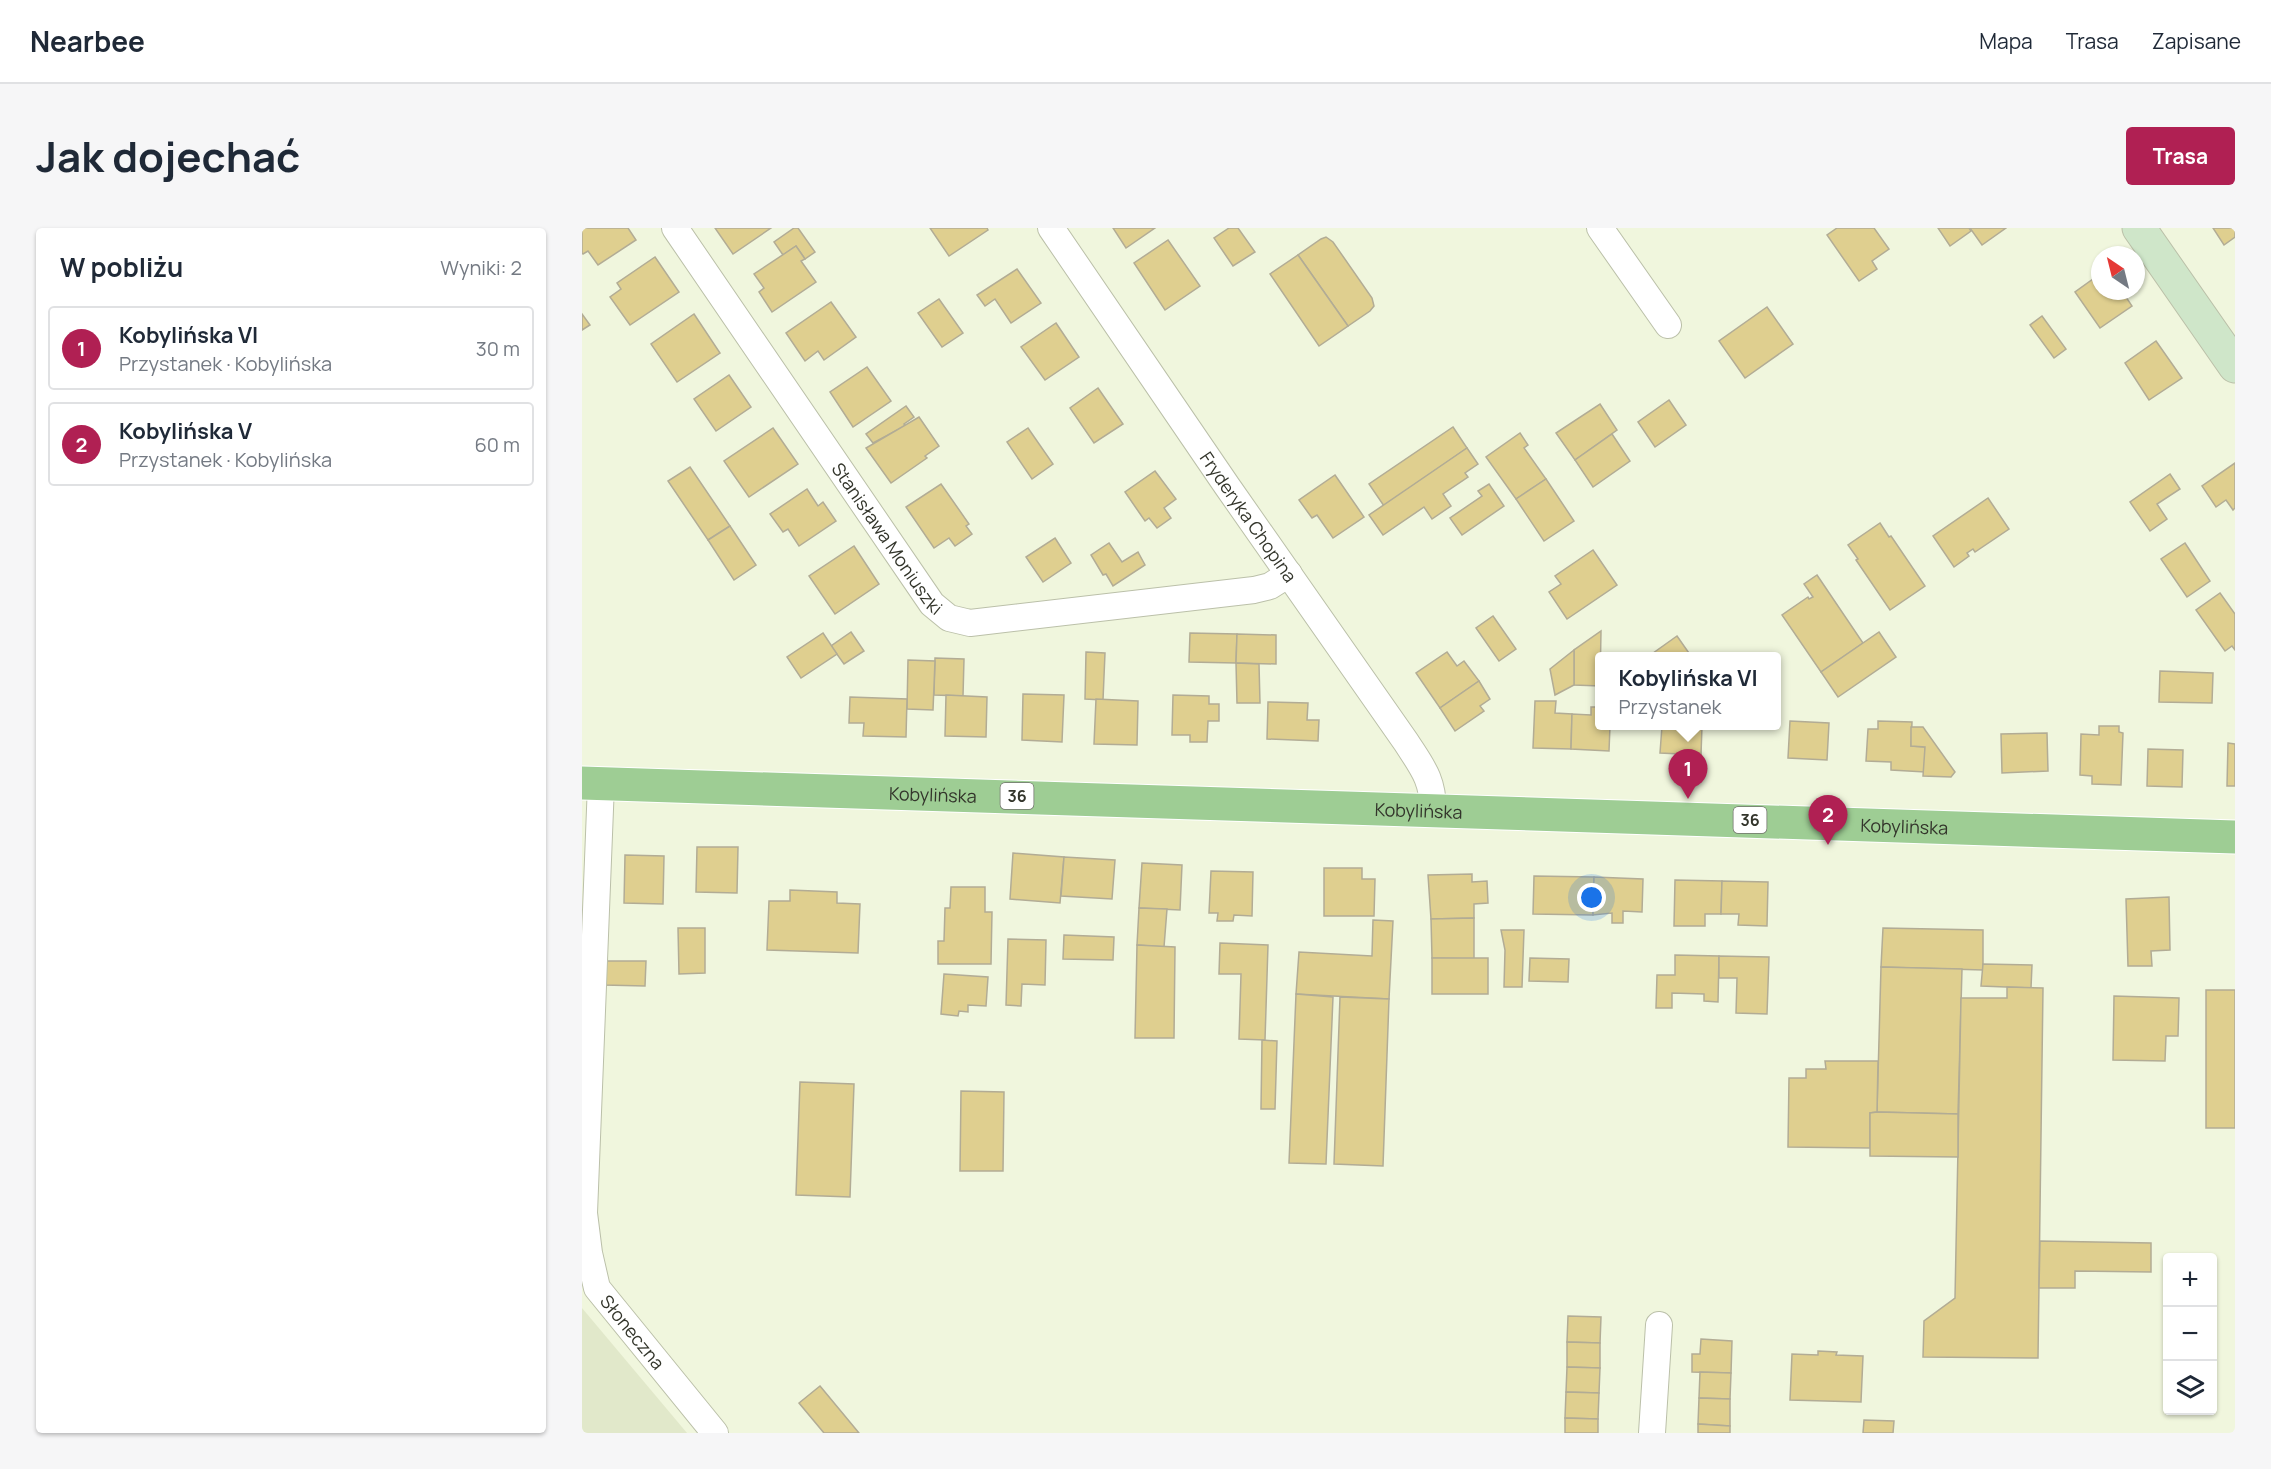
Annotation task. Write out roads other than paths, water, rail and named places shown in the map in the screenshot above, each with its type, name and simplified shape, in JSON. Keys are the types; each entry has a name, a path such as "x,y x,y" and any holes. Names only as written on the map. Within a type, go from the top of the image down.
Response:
{"main road":[{"name":"Kobylińska","path":"592,783 2235,837"}],"street":[{"name":"Stanisława Moniuszki","path":"675,228 933,604 949,618 970,623 1254,590 1270,586 1289,574"},
{"name":"Fryderyka Chopina","path":"1051,228 1425,771 1433,792 1433,810"},
{"path":"1600,228 1668,325"},
{"path":"2139,228 2235,366"},
{"name":"Słoneczna","path":"592,783 584,1213 589,1253 597,1288 715,1433"},
{"path":"1652,1433 1659,1325"}],"place":[{"name":"Kobylińska VI","path":"1688,799"},
{"name":"Kobylińska V","path":"1828,845"}]}
